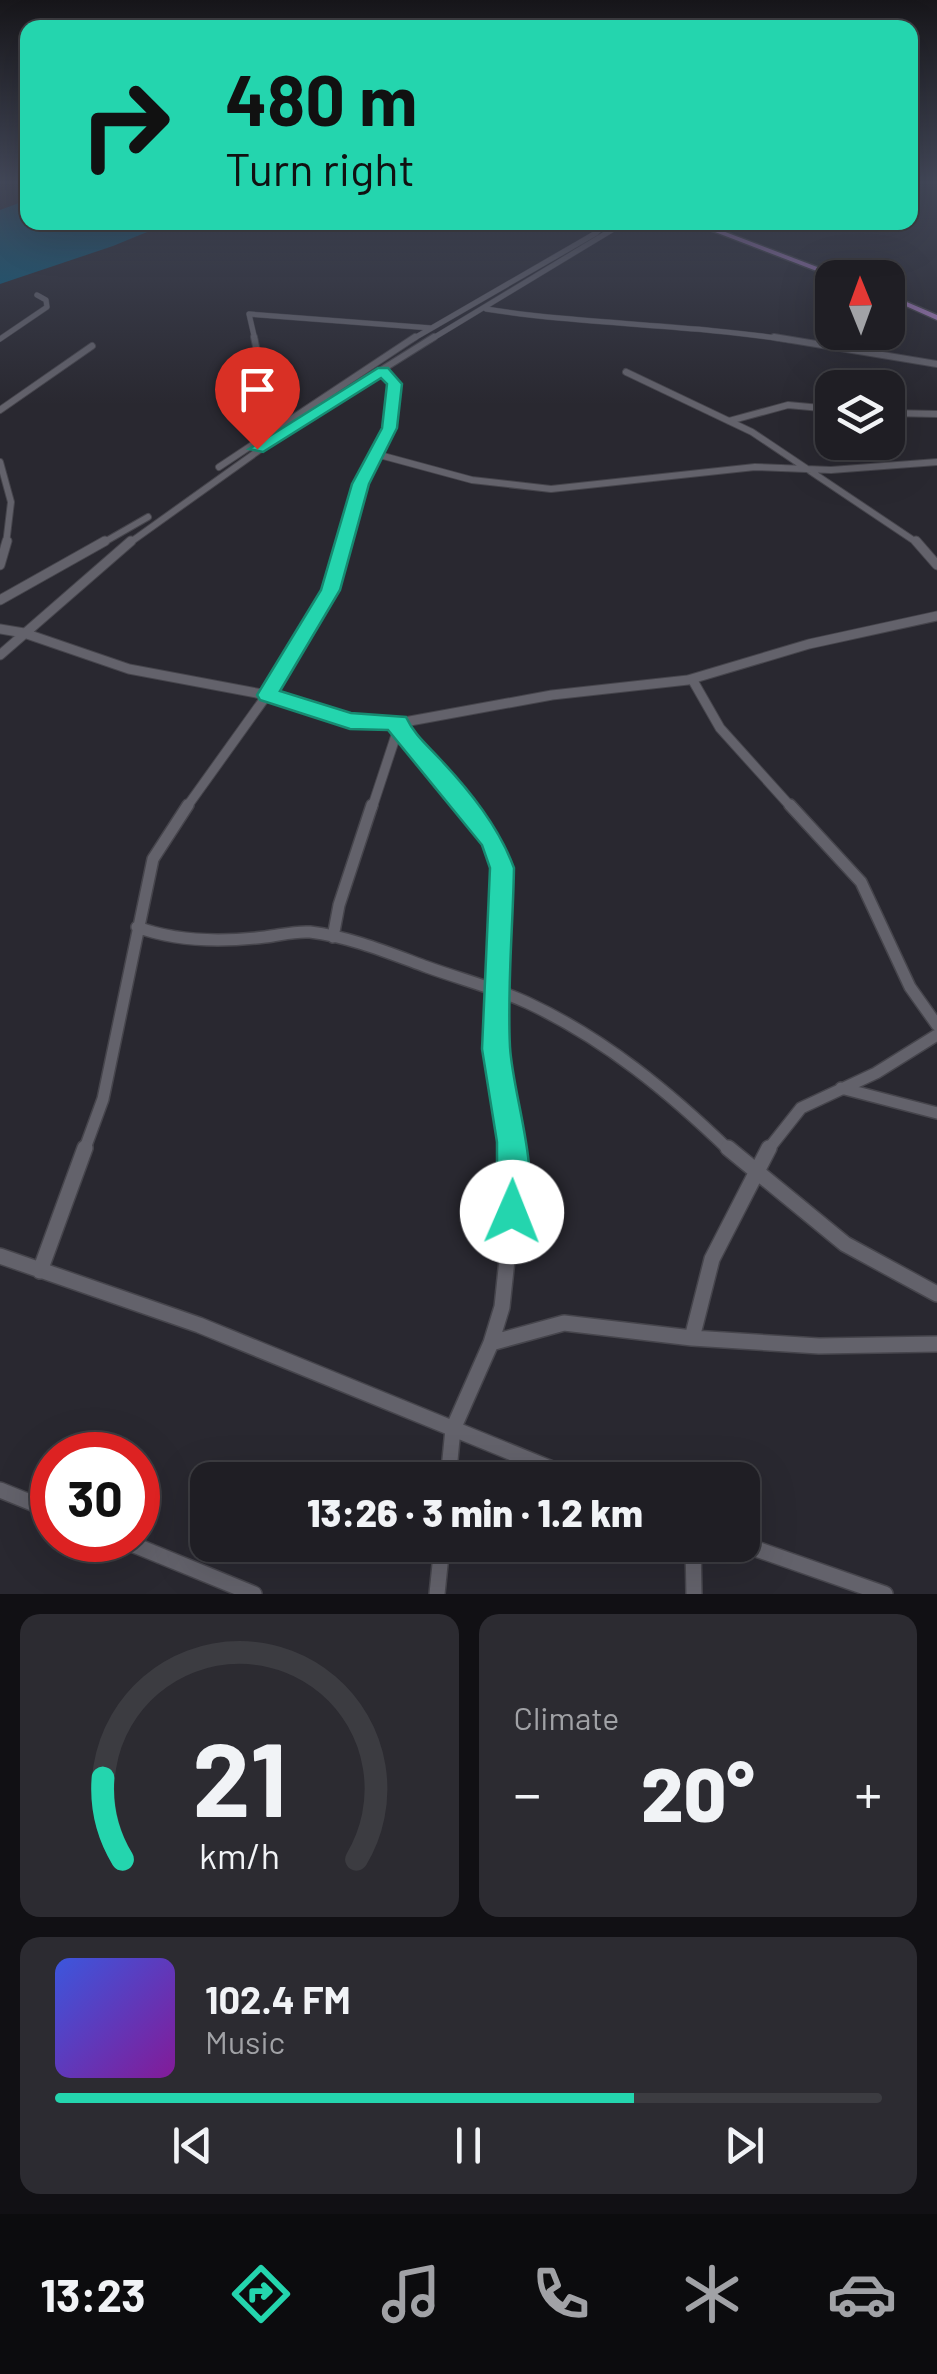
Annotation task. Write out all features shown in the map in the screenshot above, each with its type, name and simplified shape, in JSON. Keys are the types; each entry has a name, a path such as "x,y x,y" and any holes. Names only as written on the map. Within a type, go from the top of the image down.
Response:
{"main road":[{"path":"785,256 815,268"},
{"path":"905,304 937,318"}],"street":[{"path":"0,600 146,519 266,433 430,328 555,256"},
{"path":"0,654 143,528 275,437 570,256"},
{"path":"0,339 46,307 46,300 37,295"},
{"path":"486,309 556,320 722,329 937,364"},
{"path":"266,433 262,374 249,314 430,328"},
{"path":"0,410 92,346"},
{"path":"40,1271 103,1099 130,982 137,926 162,842 267,695 331,590 360,484 387,437 394,384 383,371"},
{"path":"626,372 671,390 752,432 800,468 919,543 937,565"},
{"path":"728,421 788,405 815,408"},
{"path":"905,413 937,414"},
{"path":"266,433 275,437"},
{"path":"376,454 472,480 551,489 700,471 830,470 937,462"},
{"path":"0,462 13,502 10,534 0,565"},
{"path":"0,528 10,534"},
{"path":"0,629 24,632 128,669 267,695 350,721 398,727 552,694 692,679 809,644 937,616"},
{"path":"692,679 730,740 860,882 910,988 937,1025"},
{"path":"333,937 339,905 398,727"},
{"path":"398,727 492,840 502,868 496,1049 509,1114 514,1180 502,1306 491,1342 453,1429 450,1462"},
{"path":"137,926 158,935 193,940 266,937 296,930 354,941 557,1018 688,1106 757,1174 845,1244 937,1294"},
{"path":"692,1338 712,1258 743,1192 774,1139 801,1108 876,1073 937,1035"},
{"path":"839,1087 937,1112"},
{"path":"0,1256 199,1325 535,1462"},
{"path":"491,1342 564,1323 692,1338 835,1346 937,1344"},
{"path":"0,1490 30,1502"},
{"path":"760,1550 885,1594"},
{"path":"160,1556 254,1594"},
{"path":"437,1594 440,1562"},
{"path":"693,1562 694,1594"}],"water":[{"path":"0,256 82,256 0,284"}],"route":[{"path":"257,449 383,371 391,377 394,402 390,428 360,484 331,590 267,695 350,721 399,723 398,730 434,767 492,840 502,868 496,1049 512,1142 512,1212"}]}
